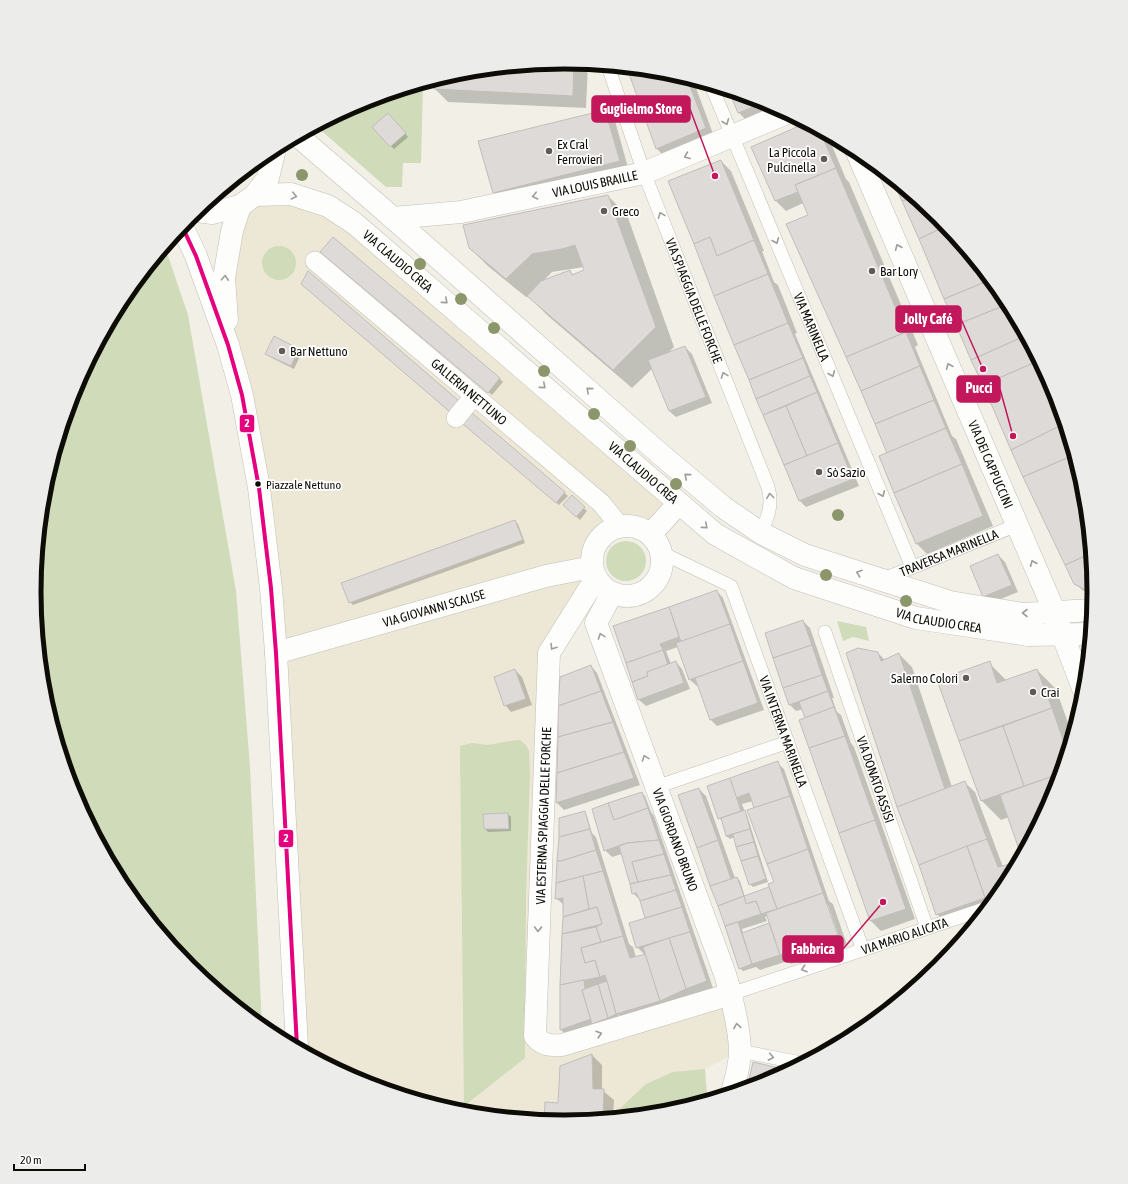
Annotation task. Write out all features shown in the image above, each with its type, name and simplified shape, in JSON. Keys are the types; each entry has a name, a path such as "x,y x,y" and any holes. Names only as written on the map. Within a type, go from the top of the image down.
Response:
{"street":[{"name":"VIA LOUIS BRAILLE","path":"393,218 461,212 644,173 780,116"},
{"name":"VIA CLAUDIO CREA","path":"302,140 665,458 723,507 762,534 805,555 950,602 1023,614 1086,610"},
{"path":"228,345 224,278 232,231 248,200 268,178 273,157"},
{"name":"VIA DEI CAPPUCCINI","path":"861,161 1054,612 1080,679"},
{"name":"VIA CLAUDIO CREA","path":"204,212 212,214 248,200 291,194 328,206 354,223 715,534 794,578 916,618 1028,635 1085,634"},
{"path":"185,232 196,256 228,345 242,395 259,488 271,588 276,653 297,1042"},
{"name":"GALLERIA NETTUNO","path":"315,261 601,503 620,526"},
{"path":"456,418 474,396"},
{"path":"651,534 678,503"},
{"path":"620,526 636,526 651,534 659,544 662,553 663,565 659,577 654,585 636,596 623,597 604,588 594,573 592,555 599,539 608,530 620,526"},
{"name":"VIA GIOVANNI SCALISE","path":"276,653 546,576 594,573"},
{"name":"VIA ESTERNA SPIAGGIA DELLE FORCHE","path":"594,573 549,652 535,1036 544,1044 550,1046 562,1046 731,994"},
{"name":"VIA GIORDANO BRUNO","path":"612,593 596,623 725,974 731,994 738,1027 740,1051 733,1086"}],"lane":[{"name":"VIA SPIAGGIA DELLE FORCHE","path":"610,71 644,173 771,496 770,508 762,534"},
{"name":"VIA MARINELLA","path":"713,91 912,567"},
{"name":"TRAVERSA MARINELLA","path":"880,580 1017,525"},
{"name":"VIA INTERNA MARINELLA","path":"662,553 731,586 863,950"},
{"name":"VIA DONATO ASSISI","path":"825,632 927,928"},
{"path":"656,787 788,742"},
{"name":"VIA MARIO ALICATA","path":"731,994 978,911"},
{"path":"740,1051 794,1061"}],"shaded area":[{"path":"255,195 328,206 679,503 651,534 636,526 620,526 608,530 599,539 592,555 592,567 549,653 538,1040 731,994 740,1051 705,1069 707,1095 666,1105 632,1111 598,1114 530,1114 496,1111 462,1105 396,1087 333,1061 297,1042 276,653 224,278"}],"green space":[{"path":"423,89 421,163 403,163 402,187 386,187 320,130 364,109"},
{"path":"276,246 282,246 286,247 293,253 296,263 295,270 289,277 282,280 276,280 272,279 265,273 262,266 262,260 263,256 269,249"},
{"path":"167,252 188,315 236,591 250,767 262,1019 219,985 194,962 171,937 129,883 95,823 81,792 59,727 45,660 41,592 42,558 45,524 59,457 81,392 111,330 129,301"},
{"path":"630,541 637,544 643,550 646,561 645,569 637,578 630,581 622,581 615,578 607,569 606,557 609,550 618,542"},
{"path":"837,621 866,627 869,641 853,637 843,641"},
{"path":"520,740 526,745 529,751 530,773 526,895 525,1058 465,1105 460,746 472,743 488,745","holes":["508,813 509,828 484,829 483,814"]},
{"path":"705,1069 707,1095 666,1105 616,1112 646,1084 673,1072"}],"building":[{"path":"574,69 573,96 434,89 434,86 496,73 530,70"},
{"path":"629,73 690,85 706,128 656,149"},
{"path":"731,97 756,106 738,113"},
{"name":"Ex Cral Ferrovieri","path":"605,110 620,161 493,193 478,141"},
{"path":"388,113 406,133 390,147 372,127"},
{"path":"800,126 823,137 836,168 795,185 798,192 775,201 751,147"},
{"path":"721,160 754,240 717,256 710,237 694,244 668,181"},
{"path":"836,168 906,332 846,357 786,224 808,215 795,185"},
{"path":"896,189 909,199 902,201"},
{"path":"608,195 656,327 613,370 527,296 541,281 570,270 572,275 584,270 575,245 562,249 532,254 506,279 469,248 463,225"},
{"path":"909,199 940,229 919,239 902,201"},
{"path":"940,229 985,282 944,299 919,239"},
{"path":"333,237 500,378 488,393 320,252"},
{"path":"710,237 717,256 754,240 768,274 714,296 694,244"},
{"path":"308,271 459,401 450,412 301,284"},
{"path":"768,274 788,323 734,345 714,296"},
{"path":"985,282 1002,306 956,325 944,299"},
{"path":"1002,306 1021,338 971,360 956,325"},
{"path":"788,323 803,358 749,380 734,345"},
{"path":"906,332 920,366 861,391 846,357"},
{"name":"Bar Nettuno","path":"274,336 299,349 291,366 265,354"},
{"path":"1021,338 1034,363 983,385 971,360"},
{"path":"685,346 706,397 669,411 648,360"},
{"path":"803,358 810,376 756,399 749,380"},
{"path":"1034,363 1060,426 1011,450 983,385"},
{"path":"920,366 934,400 875,424 861,391"},
{"path":"810,376 817,392 763,415 756,399"},
{"path":"817,392 838,443 807,456 786,406"},
{"path":"934,400 946,428 887,453 875,424"},
{"path":"786,406 807,456 784,465 763,415"},
{"path":"472,413 565,492 556,503 463,424"},
{"path":"1060,426 1069,457 1023,477 1011,450"},
{"path":"946,428 962,464 894,493 879,456"},
{"name":"Sò Sazio","path":"838,443 853,479 799,501 784,465"},
{"path":"1069,457 1083,524 1086,556 1065,565 1023,477"},
{"path":"962,464 983,516 916,544 894,493"},
{"path":"572,495 585,507 576,517 563,505"},
{"path":"515,520 523,540 349,603 341,583"},
{"path":"998,554 1012,585 983,597 970,566"},
{"path":"1086,556 1087,590 1074,584 1065,565"},
{"path":"717,590 730,624 681,642 669,607"},
{"path":"669,607 679,637 660,644 663,650 626,663 613,626"},
{"path":"803,620 812,645 773,658 765,633"},
{"path":"730,624 743,661 689,680 676,643"},
{"path":"812,645 822,675 783,688 773,658"},
{"path":"858,648 878,652 881,661 899,653 945,789 897,807 846,653"},
{"path":"663,650 668,665 647,672 648,676 632,682 626,663"},
{"path":"676,661 684,683 638,700 632,682 648,676 647,672"},
{"path":"743,661 758,703 710,720 695,678"},
{"path":"990,661 997,683 1037,669 1052,708 959,741 937,680"},
{"path":"591,665 601,691 558,706 560,677"},
{"path":"515,669 526,699 504,706 494,677"},
{"path":"822,675 828,691 789,705 783,688"},
{"path":"601,691 613,722 558,737 558,706"},
{"path":"828,691 834,707 805,718 799,702"},
{"path":"834,707 845,736 809,748 799,720"},
{"path":"1052,708 1064,743 1053,776 1024,786 1003,726"},
{"path":"613,722 624,752 557,773 558,737"},
{"path":"1003,726 1024,786 981,801 959,741"},
{"path":"845,736 875,820 839,833 809,748"},
{"path":"624,752 634,778 556,803 557,773"},
{"path":"778,761 790,796 754,808 749,793 736,798 730,778"},
{"path":"1053,776 1033,823 1019,850 1000,795"},
{"path":"730,778 741,811 718,819 707,786"},
{"path":"965,781 987,839 919,865 897,807"},
{"path":"699,788 718,840 697,848 678,795"},
{"path":"642,792 648,808 614,820 608,803"},
{"path":"790,796 808,849 767,864 747,810"},
{"path":"608,803 614,820 648,808 659,840 627,843 604,851 592,809"},
{"path":"745,810 750,829 726,836 721,818"},
{"path":"585,811 590,829 559,837 559,818"},
{"path":"508,813 509,829 484,829 483,814"},
{"path":"875,820 906,909 870,921 839,833"},
{"path":"590,829 596,850 557,861 559,837"},
{"path":"750,829 754,842 736,847 733,834"},
{"path":"987,839 998,867 1011,864 989,897 985,898 967,846"},
{"path":"659,840 664,854 632,862 638,882 630,884 619,846 627,843"},
{"path":"718,840 731,879 710,886 697,848"},
{"path":"754,842 758,856 741,861 736,847"},
{"path":"967,846 985,898 936,915 919,865"},
{"path":"808,849 823,893 777,909 768,884 774,882 767,864"},
{"path":"596,850 603,871 556,883 557,861"},
{"path":"664,854 671,875 638,882 632,862"},
{"path":"758,856 766,879 749,885 741,861"},
{"path":"603,871 623,936 601,942 596,927 602,924 597,907 589,909 583,876"},
{"path":"671,875 676,890 640,901 636,893 632,894 630,884"},
{"path":"583,876 589,909 563,917 563,898 555,899 556,883"},
{"path":"737,877 744,896 718,906 710,886"},
{"path":"769,887 777,909 761,914 756,901 746,904 744,896"},
{"path":"676,890 682,907 645,918 640,901"},
{"path":"823,893 838,935 780,955 766,913"},
{"path":"744,896 746,904 756,901 761,914 725,926 718,906"},
{"path":"597,907 602,924 562,934 563,917"},
{"path":"682,907 690,932 636,948 629,923"},
{"path":"738,922 752,964 739,969 725,926"},
{"path":"769,923 780,955 752,964 742,933"},
{"path":"596,927 601,942 581,948 585,963 595,960 600,977 560,985 562,934"},
{"path":"690,932 707,981 686,989 669,938"},
{"path":"623,936 630,958 646,954 660,1001 616,1014 605,975 600,977 595,960 585,963 581,948"},
{"path":"669,938 686,989 660,1001 643,947"},
{"path":"584,980 585,989 582,990 591,1019 560,1030 560,985"},
{"path":"607,981 616,1014 608,1018 598,984"},
{"path":"598,984 608,1018 592,1024 582,990"},
{"path":"592,1054 593,1089 604,1089 603,1114 544,1114 545,1102 558,1103 560,1066"},
{"path":"753,1062 779,1068 764,1075 749,1081"}],"transit line":[{"name":"2","path":"185,232 196,256 228,345 242,395 259,488 271,588 276,653 297,1042"}],"place":[{"name":"Ex Cral Ferrovieri","path":"549,151"},
{"name":"La Piccola Pulcinella","path":"824,159"},
{"name":"Guglielmo Store","path":"715,176"},
{"name":"Greco","path":"604,211"},
{"name":"Bar Lory","path":"872,271"},
{"name":"Bar Nettuno","path":"282,351"},
{"name":"Jolly Café","path":"983,369"},
{"name":"Pucci","path":"1013,436"},
{"name":"Sò Sazio","path":"819,472"},
{"name":"Piazzale Nettuno","path":"258,484"},
{"name":"Salerno Colori","path":"966,678"},
{"name":"Crai","path":"1033,692"},
{"name":"Fabbrica","path":"883,902"}]}
